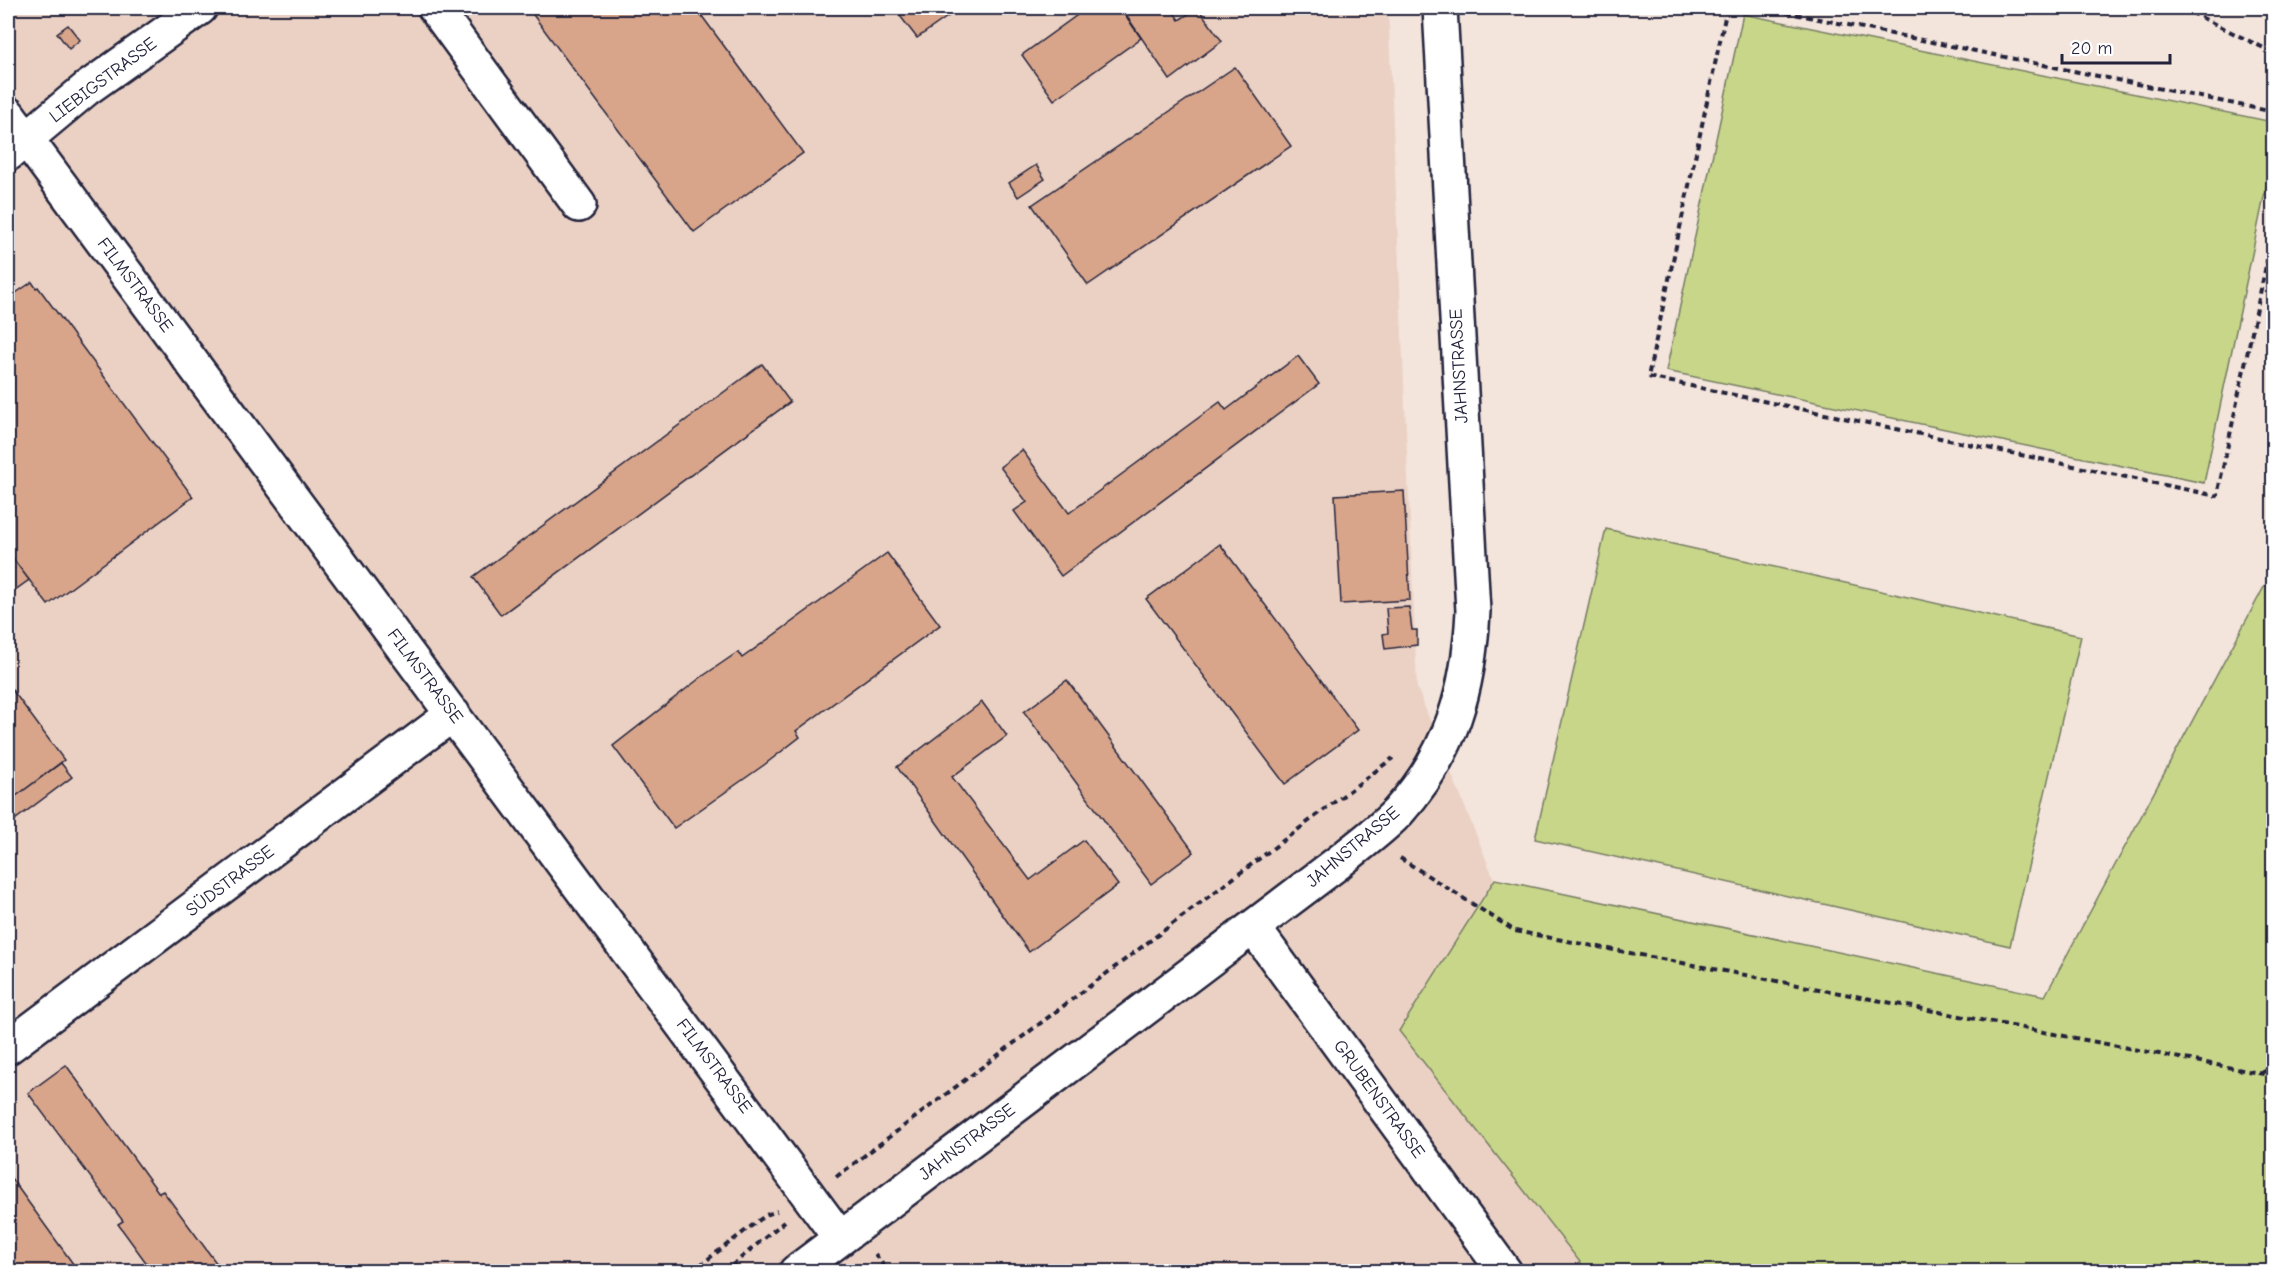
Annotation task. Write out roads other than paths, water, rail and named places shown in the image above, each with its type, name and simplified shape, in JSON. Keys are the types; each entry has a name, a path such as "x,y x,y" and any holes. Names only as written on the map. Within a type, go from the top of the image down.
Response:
{"street":[{"name":"LIEBIGSTRASSE","path":"14,136 201,8"},
{"path":"435,8 579,205"},
{"name":"JAHNSTRASSE","path":"796,1272 1374,833 1397,813 1413,794 1450,731 1467,681 1473,611 1440,8"},
{"name":"FILMSTRASSE","path":"14,136 453,714 840,1238"},
{"name":"SÜDSTRASSE","path":"8,1047 453,714"},
{"name":"GRUBENSTRASSE","path":"1253,927 1505,1272"}]}
